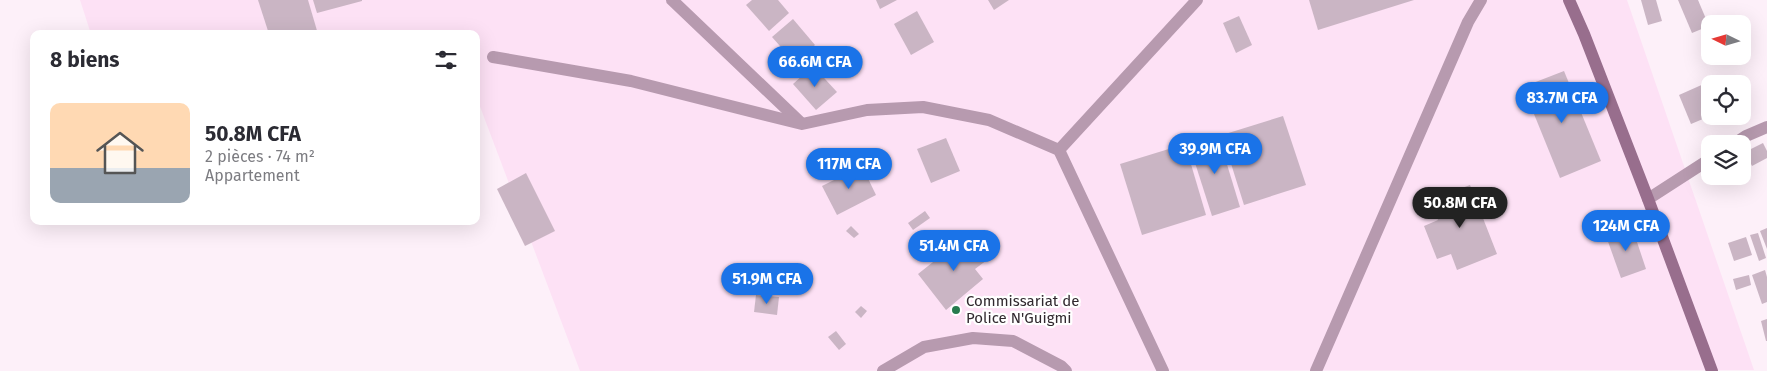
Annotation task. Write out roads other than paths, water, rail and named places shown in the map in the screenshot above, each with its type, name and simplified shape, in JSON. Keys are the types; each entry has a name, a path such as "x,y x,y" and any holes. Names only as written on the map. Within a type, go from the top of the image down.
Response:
{"main road":[{"path":"1569,0 1648,199 1712,371"}],"street":[{"path":"672,0 802,124"},
{"path":"1058,150 1197,0"},
{"path":"1316,371 1468,22 1481,0"},
{"path":"492,57 631,81 802,124 867,110 923,107 989,120 1058,150 1163,371"},
{"path":"1748,135 1767,127"},
{"path":"1648,199 1701,165"},
{"path":"883,371 924,347 972,338 1013,341 1066,371"}],"place":[{"name":"Commissariat de Police N'Guigmi","path":"956,310"}]}
